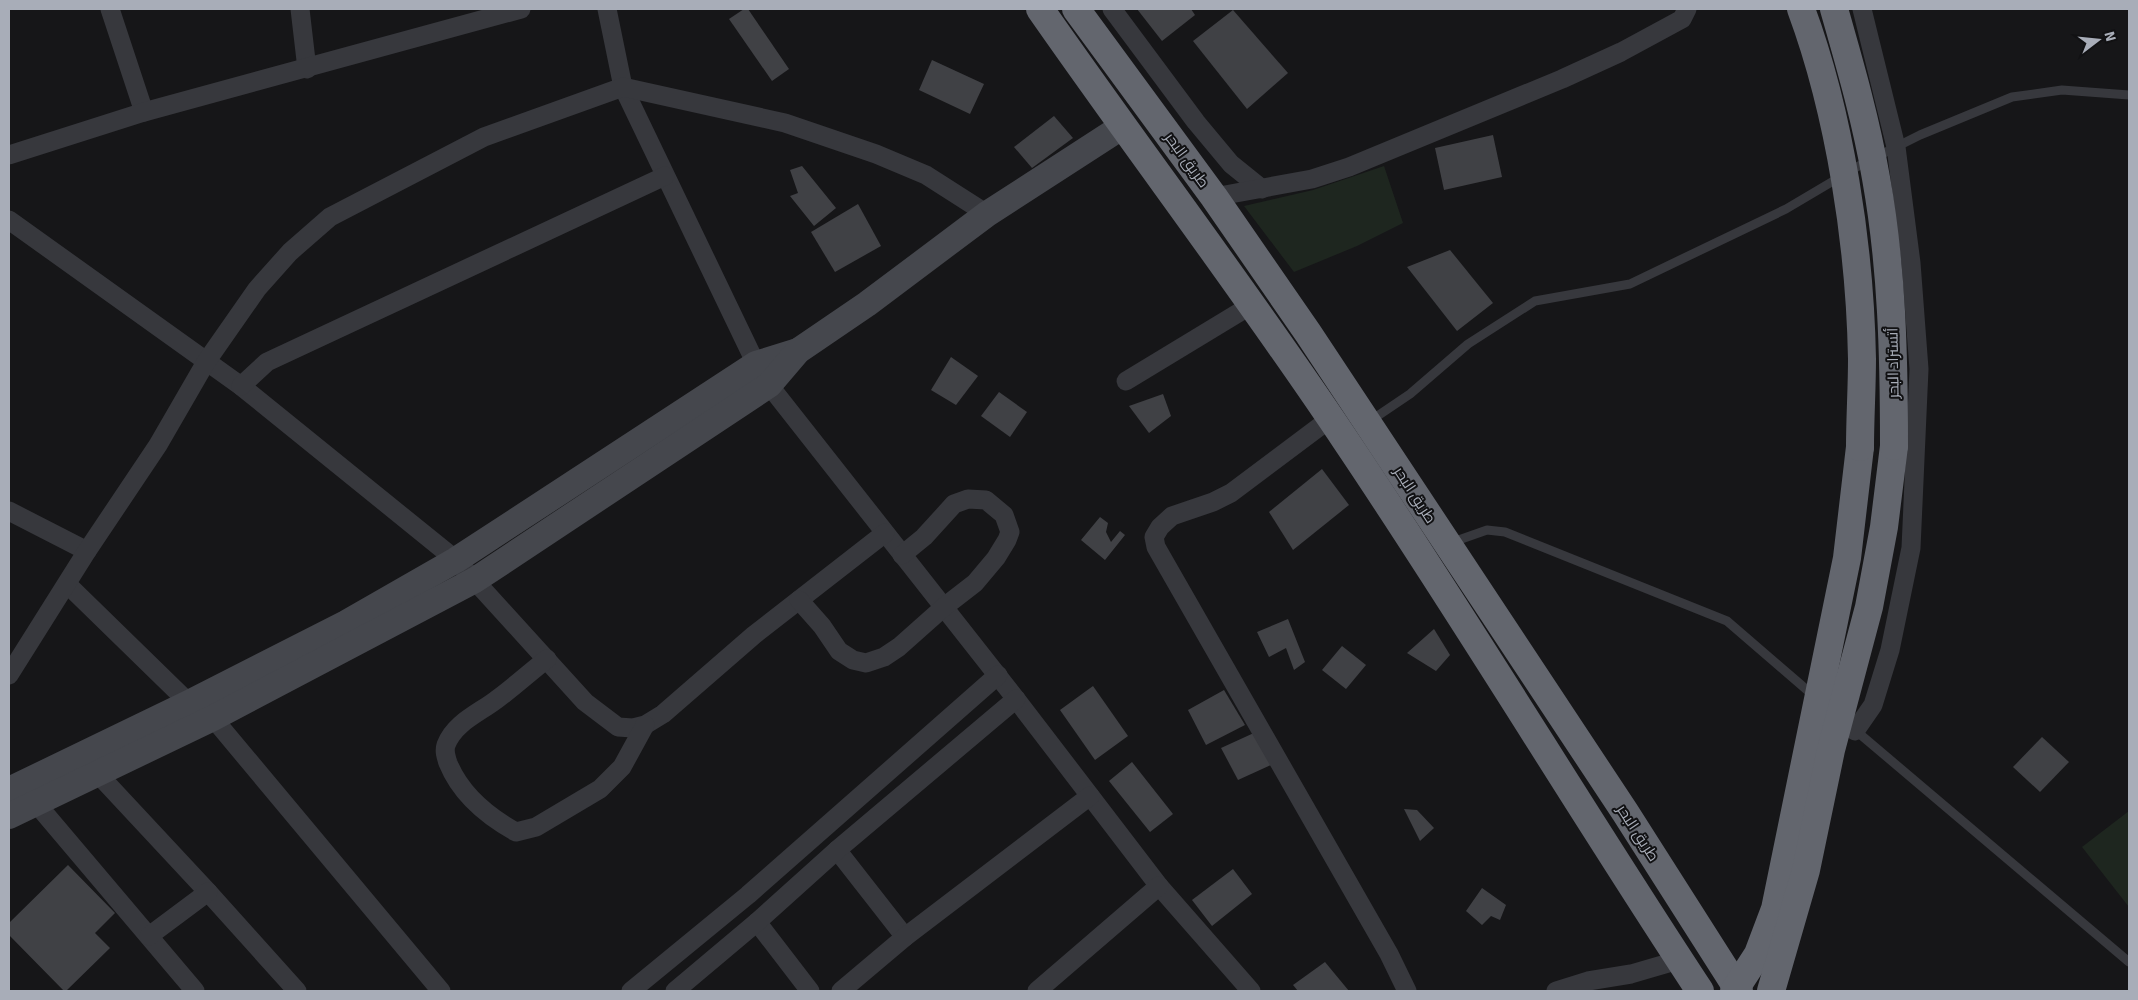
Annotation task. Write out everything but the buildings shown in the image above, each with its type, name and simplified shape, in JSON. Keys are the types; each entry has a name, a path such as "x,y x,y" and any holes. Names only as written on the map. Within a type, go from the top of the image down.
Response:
{"highway":[{"name":"طريق البحر","path":"1040,9 1253,304 1331,418 1700,991"},
{"name":"طريق البحر","path":"1076,9 1214,197 1368,423 1624,812 1737,991"},
{"name":"أتستراد البحر","path":"1801,9 1828,99 1846,185 1857,272 1862,359 1860,447 1846,558 1835,713"},
{"name":"أتستراد البحر","path":"1834,9 1857,90 1878,188 1888,266 1894,356 1894,446 1884,527 1869,607 1835,713"},
{"path":"1737,991 1758,954 1775,909 1835,713"},
{"path":"1771,991 1806,870 1835,713"}],"main road":[{"path":"9,816 213,718 474,580 769,386 798,351 867,304 987,214 1123,126"},
{"path":"9,790 190,703 346,623 456,560 756,364 798,351"}],"street":[{"path":"110,9 144,112"},
{"path":"300,9 307,69"},
{"path":"9,155 144,112 521,9"},
{"path":"607,9 622,87 756,364 769,386 998,675 1159,886 1251,991"},
{"path":"1112,9 1196,122 1231,164 1262,189"},
{"path":"1214,197 1312,180 1349,167 1562,80 1621,52 1682,19 1687,9"},
{"path":"1835,713 1873,705 1890,650 1911,548 1919,369 1911,263 1896,147 1862,9"},
{"path":"9,674 87,551 158,445 206,362 257,289 290,252 330,217 484,137 622,87 784,122 876,154 926,175 987,214"},
{"path":"1170,137 1196,122"},
{"path":"241,386 267,362 665,176"},
{"path":"9,220 118,296 241,386 456,560 586,702 618,727 633,728 645,725 663,714 754,635 885,533"},
{"path":"1126,381 1253,304"},
{"path":"1331,418 1231,493 1213,502 1172,516 1160,527 1154,537 1156,547 1374,928 1407,991"},
{"path":"799,600 822,626 838,651 853,660 866,663 884,657 899,647 944,607 975,583 996,558 1010,532 1004,515 986,500 968,499 954,504 924,537 902,555"},
{"path":"9,511 87,551"},
{"path":"67,584 190,703"},
{"path":"548,660 465,721 453,733 446,746 445,756 458,782 469,798 497,821 516,832 536,827 600,789 622,767 645,725"},
{"path":"631,991 748,894 998,675"},
{"path":"675,991 757,922 837,850 1016,699"},
{"path":"213,718 441,991"},
{"path":"98,774 297,991"},
{"path":"841,991 905,937 1090,796"},
{"path":"35,802 195,991"},
{"path":"837,850 905,937"},
{"path":"1037,991 1159,886"},
{"path":"149,936 208,892"},
{"path":"757,922 810,991"},
{"path":"1556,991 1588,981 1631,974 1679,960"}],"lane":[{"path":"1368,423 1410,394 1468,344 1535,301 1630,284 1786,209 1862,164 1920,135 2012,97 2062,90 2129,95"},
{"path":"1447,544 1487,530 1505,532 1727,621 2129,962"}],"shaded area":[{"path":"1384,166 1403,223 1357,246 1294,272 1244,206 1313,190"},
{"path":"2129,811 2129,907 2082,847"}]}
